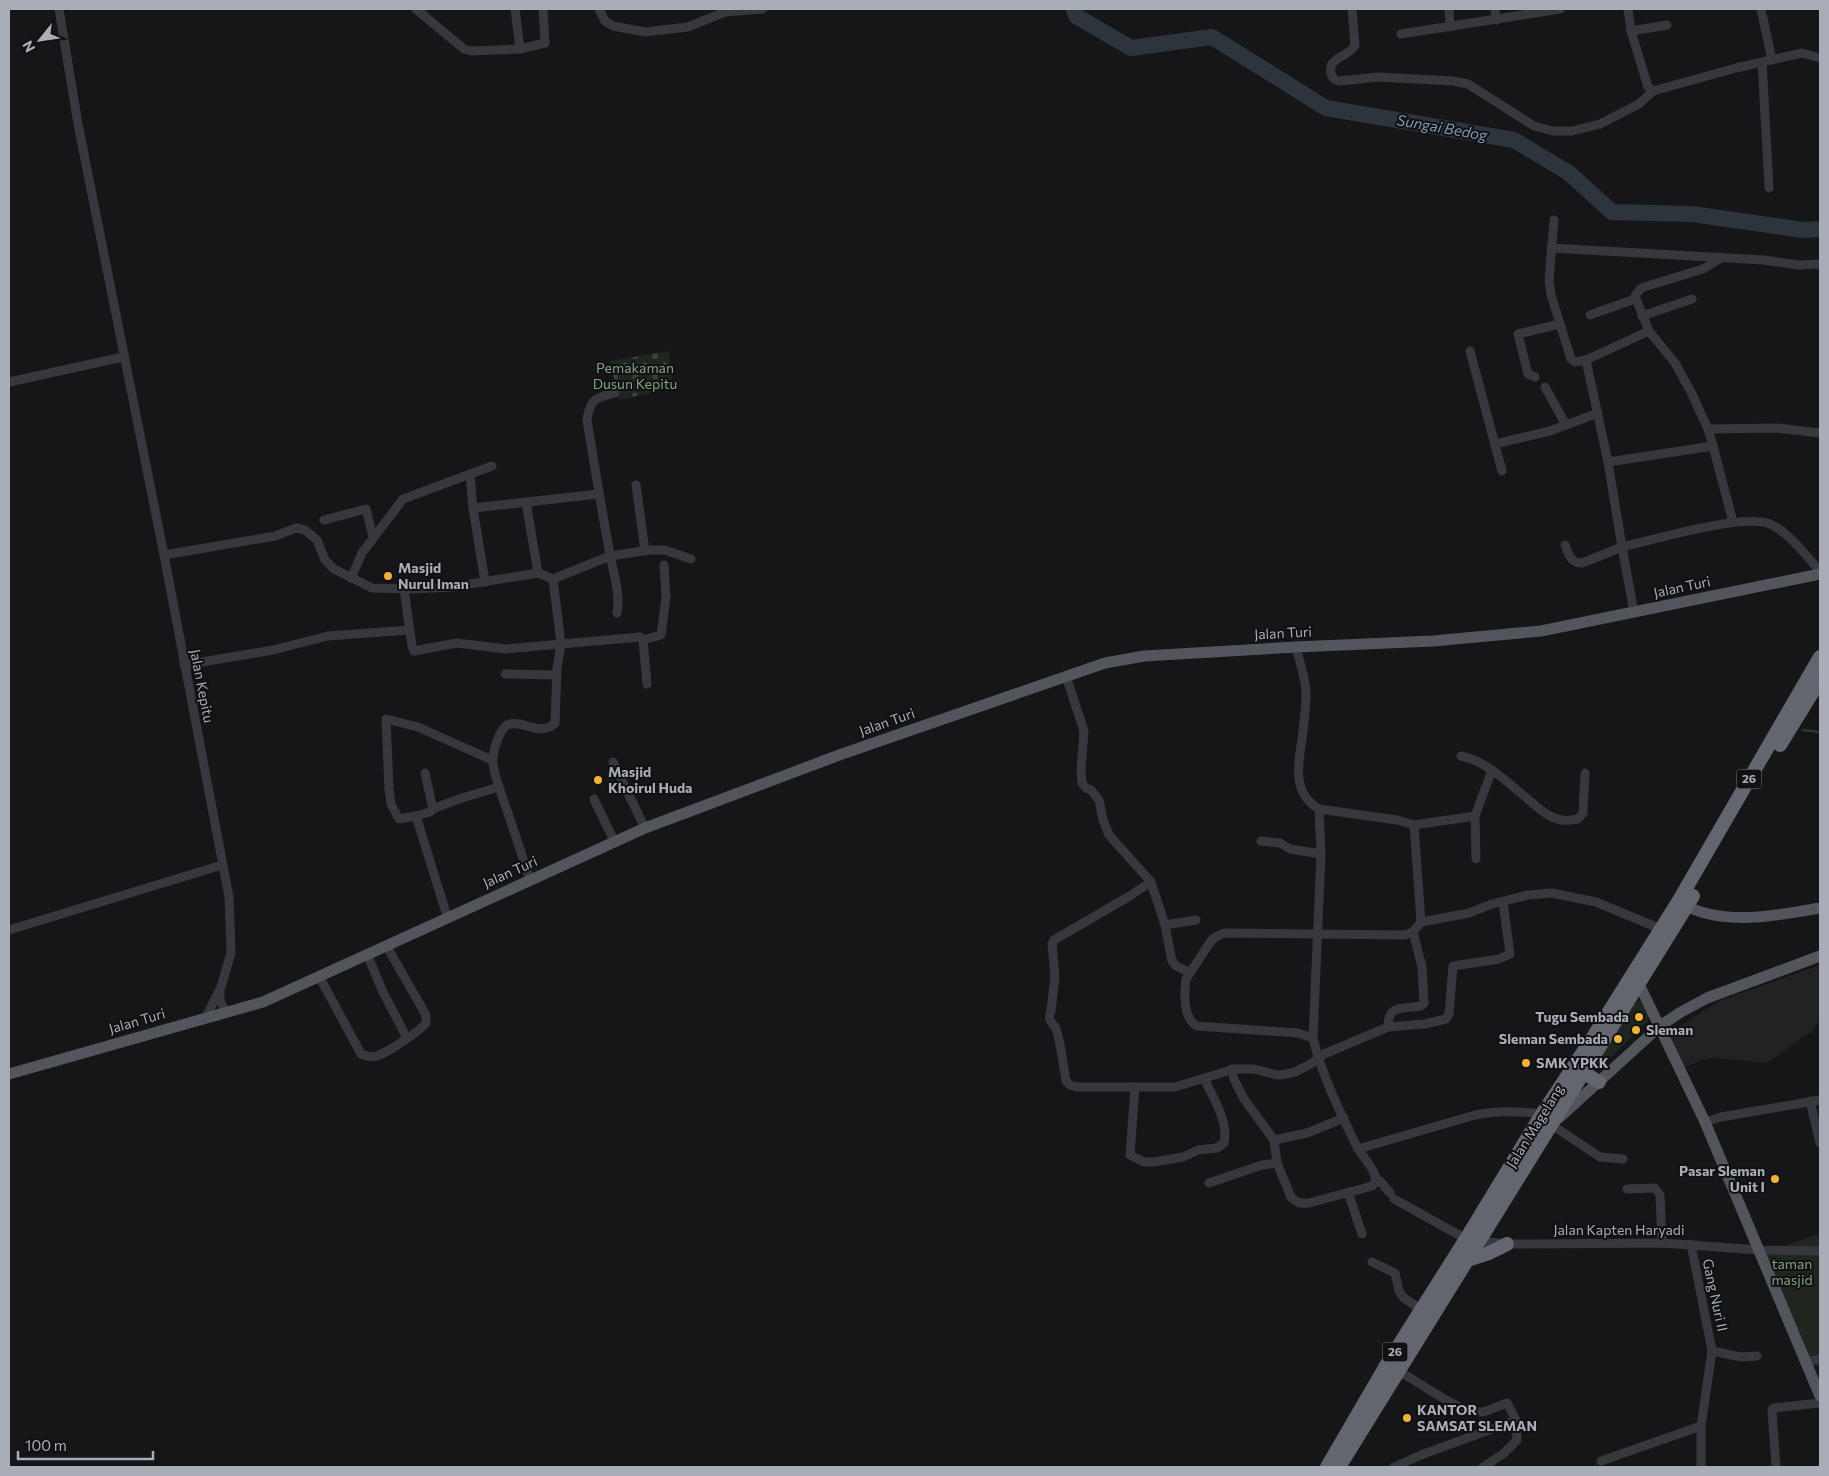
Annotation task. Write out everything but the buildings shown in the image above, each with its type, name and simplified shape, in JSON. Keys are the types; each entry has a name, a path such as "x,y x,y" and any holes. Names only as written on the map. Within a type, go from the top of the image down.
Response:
{"highway":[{"name":"Jalan Magelang","path":"1327,1467 1421,1310 1552,1125 1639,984 1820,657"},
{"name":"Jalan Magelang","path":"1339,1467 1467,1260 1472,1240 1542,1114 1661,929 1682,904 1820,680"},
{"path":"1584,1073 1599,1082"},
{"path":"1467,1260 1489,1253 1507,1244"}],"main road":[{"name":"Jalan Turi","path":"9,1074 263,1002 447,916 645,828 842,754 1105,663 1144,656 1433,641 1532,632 1820,572"},
{"path":"1682,904 1712,915 1739,918 1768,916 1820,908"},
{"path":"1552,1125 1660,1026 1681,1012 1707,998 1820,956"},
{"path":"1639,984 1704,1122 1820,1396"}],"street":[{"name":"Jalan Kepitu","path":"59,9 78,124 164,556 229,898 231,953 221,987 206,1018"},
{"path":"416,9 464,48 472,51 520,49 545,43 543,9"},
{"path":"515,9 520,49"},
{"path":"598,9 606,21 613,26 644,32 688,26 725,12 763,9"},
{"path":"706,9 709,18"},
{"path":"1352,9 1355,45 1351,52 1333,62 1331,67 1332,76 1339,81 1378,78 1453,81 1468,84 1534,126 1553,131 1572,131 1600,124 1639,104 1653,90 1802,53 1820,58"},
{"path":"1448,9 1450,27"},
{"path":"1495,9 1496,20"},
{"path":"1401,34 1560,9"},
{"path":"1628,9 1631,31 1648,87 1653,90"},
{"path":"1760,9 1772,60"},
{"path":"1631,31 1667,26"},
{"path":"1762,62 1768,188"},
{"path":"1554,220 1549,280 1551,295 1571,359 1575,362 1586,360 1649,331"},
{"path":"1551,248 1764,260 1798,265 1820,264"},
{"path":"1721,258 1703,269 1644,286 1636,292 1635,299 1649,331 1675,362 1708,429 1733,522"},
{"path":"1590,315 1635,299"},
{"path":"1642,316 1692,299"},
{"path":"1535,377 1528,374 1518,334 1560,324"},
{"path":"1470,351 1502,471"},
{"path":"9,382 123,357"},
{"path":"1586,360 1608,462 1634,612"},
{"path":"1545,386 1566,425"},
{"path":"615,393 597,398 589,405 586,420 616,580 619,604 617,613"},
{"path":"1495,444 1550,431 1598,413"},
{"path":"1708,429 1777,428 1820,433"},
{"path":"1608,462 1713,446"},
{"path":"351,578 362,553 403,499 492,466"},
{"path":"470,474 473,508 485,582"},
{"path":"636,485 645,551"},
{"path":"473,508 599,494"},
{"path":"526,502 538,573"},
{"path":"324,520 366,509 373,537"},
{"path":"1565,545 1570,558 1578,563 1582,563 1622,547 1733,522 1768,523 1789,537 1820,572"},
{"path":"164,556 275,536 296,528 305,530 318,540 326,560 334,569 372,588 404,589 452,587 538,573 553,579 610,556 645,551 665,550 691,559"},
{"path":"404,589 414,651 457,643 500,650 640,637 643,640 661,635 666,597 664,565"},
{"path":"530,880 492,760 501,730 507,725 514,723 544,729 555,723 557,676 561,644 553,579"},
{"path":"184,665 273,650 328,636 410,630"},
{"path":"643,640 647,684"},
{"path":"1296,647 1306,690 1305,713 1297,771 1301,788 1311,804 1319,809 1397,820 1414,825 1475,816"},
{"path":"505,674 557,676"},
{"path":"1066,676 1084,731 1081,774 1084,786 1091,790 1099,800 1103,820 1110,835 1151,882 1157,896 1174,964 1189,972"},
{"path":"492,760 418,727 386,719 391,804 399,818 430,812 434,808 500,787"},
{"path":"1461,756 1492,770 1537,807 1563,821 1578,819 1583,813 1585,773"},
{"path":"613,762 645,828"},
{"path":"1476,859 1475,816 1492,770"},
{"path":"425,773 434,808"},
{"path":"594,799 614,841"},
{"path":"1231,1069 1244,1099 1274,1140 1277,1163 1291,1197 1301,1204 1375,1184 1374,1172 1358,1149 1318,1059 1313,1038 1321,854 1319,809"},
{"path":"416,816 447,916"},
{"path":"1414,825 1420,922"},
{"path":"1261,841 1280,843 1290,850 1321,854"},
{"path":"9,930 222,865"},
{"path":"1151,882 1054,940 1052,944 1055,976 1049,1015 1050,1021 1056,1029 1066,1081 1070,1085 1077,1087 1175,1087 1231,1069 1254,1069 1277,1075 1286,1074 1295,1072 1318,1059 1388,1027 1424,1024 1446,1019 1449,1014 1452,966 1499,959 1510,954 1503,902"},
{"path":"1313,1038 1298,1034 1197,1026 1191,1023 1188,1017 1185,986 1189,972 1211,941 1224,933 1318,933 1397,936 1412,932 1420,922 1469,914 1528,895 1552,893 1596,902 1661,929"},
{"path":"1165,925 1196,920"},
{"path":"1388,1027 1390,1012 1422,1006 1424,1003 1422,967 1412,932"},
{"path":"319,976 362,1054 372,1057 377,1056 422,1028 426,1023 426,1015 386,945"},
{"path":"367,954 407,1038"},
{"path":"221,987 219,993 221,1004 224,1009 231,1011"},
{"path":"1135,1087 1130,1155 1144,1162 1154,1162 1183,1157 1198,1150 1217,1148 1224,1143 1226,1134 1220,1113 1204,1078"},
{"path":"1704,1122 1720,1116 1820,1100"},
{"path":"1810,1101 1820,1143"},
{"path":"1358,1149 1475,1114 1513,1110 1542,1114"},
{"path":"1274,1140 1307,1133 1344,1118"},
{"path":"1552,1125 1600,1157 1623,1159"},
{"path":"1209,1183 1262,1165 1277,1163"},
{"path":"1376,1178 1392,1196 1472,1240"},
{"path":"1627,1189 1655,1188 1658,1190 1660,1195 1662,1243"},
{"path":"1348,1192 1362,1234"},
{"name":"Jalan Kapten Haryadi","path":"1472,1240 1507,1244 1662,1243 1759,1250 1820,1251"},
{"name":"Gang Nuri II","path":"1691,1244 1712,1351 1701,1426 1701,1467"},
{"path":"1372,1262 1395,1273 1399,1291 1403,1298 1421,1310"},
{"path":"1712,1351 1741,1357 1757,1356"},
{"path":"1806,1362 1820,1359"},
{"path":"1398,1371 1467,1410 1482,1412 1507,1403 1516,1420 1517,1440 1503,1454 1483,1467"},
{"path":"1776,1467 1772,1410 1777,1407 1820,1403"},
{"path":"1394,1467 1421,1454 1516,1420"},
{"path":"1601,1461 1701,1426"}],"shaded area":[{"path":"1820,965 1820,1020 1812,1031 1767,1063 1715,1058 1701,1060 1683,1068 1671,1037 1677,1028 1719,1001"}],"green space":[{"name":"Pemakaman Dusun Kepitu","path":"669,351 673,388 619,400 610,361"},
{"path":"1640,1001 1649,1017 1648,1021 1602,1066 1596,1063 1635,1002"},
{"name":"taman masjid","path":"1815,1235 1820,1236 1820,1365 1802,1367 1755,1256"}],"waterway":[{"name":"Sungai Bedog","path":"1074,9 1076,16 1131,48 1212,37 1326,108 1514,140 1569,173 1612,212 1692,214 1803,230 1820,229"},
{"path":"1803,730 1820,732"}],"place":[{"name":"Masjid Nurul Iman","path":"388,576"},
{"name":"Masjid Khoirul Huda","path":"598,780"},
{"name":"Tugu Sembada","path":"1639,1017"},
{"name":"Sleman","path":"1636,1030"},
{"name":"Sleman Sembada","path":"1618,1039"},
{"name":"SMK YPKK","path":"1526,1063"},
{"name":"Pasar Sleman Unit I","path":"1775,1179"},
{"name":"KANTOR SAMSAT SLEMAN","path":"1407,1418"}]}
